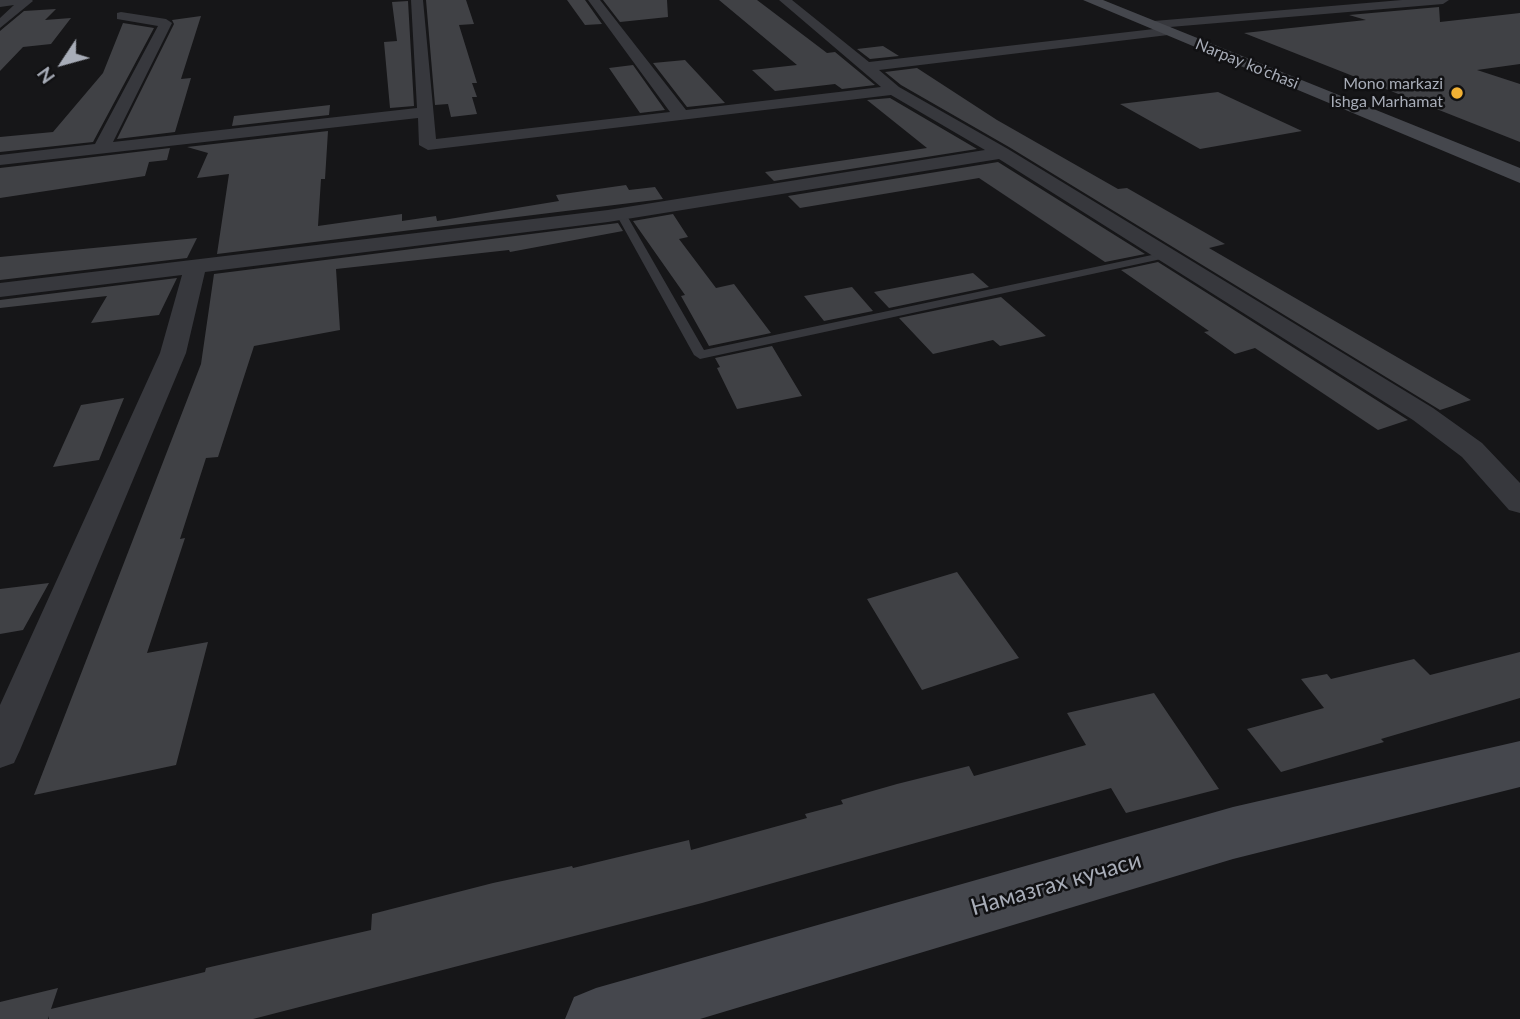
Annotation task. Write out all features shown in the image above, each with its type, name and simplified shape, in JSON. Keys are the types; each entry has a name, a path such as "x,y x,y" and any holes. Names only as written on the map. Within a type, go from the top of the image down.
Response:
{"main road":[{"name":"Narpay ko'chasi","path":"1090,0 1520,176"},
{"name":"Намазгах кучаси","path":"596,1019 1233,832 1520,765"}],"street":[{"path":"416,0 428,145 894,90"},
{"path":"594,0 682,116"},
{"path":"785,0 894,90 1002,153 1423,414 1472,450 1520,502"},
{"path":"867,67 1161,28 1443,0"},
{"path":"0,3 27,1 0,24"},
{"path":"101,149 166,23 121,16"},
{"path":"0,160 425,112"},
{"path":"0,290 621,214 1002,153"},
{"path":"0,750 173,354 195,267"}],"lane":[{"path":"621,214 699,355 1166,255"}],"building":[{"path":"426,0 466,0 474,24 459,25 477,83 472,83 477,97 472,97 477,114 451,117 448,104 435,105"},
{"path":"567,0 585,0 602,24 585,25"},
{"path":"603,0 667,0 668,17 620,22"},
{"path":"719,0 757,0 827,53 835,52 875,85 842,89 835,84 775,91 752,70 797,65"},
{"path":"408,1 414,106 390,108 384,42 397,41 392,2"},
{"name":"Mono markazi Ishga Marhamat","path":"1439,7 1440,22 1520,13 1520,64 1477,70 1520,84 1520,142 1244,33 1366,20 1349,15"},
{"path":"56,9 45,20 71,18 51,44 23,47 0,71 0,31 24,11"},
{"path":"201,16 181,79 191,78 175,132 117,139 174,24 172,20"},
{"path":"123,23 154,28 93,142 0,152 0,137 53,132 103,73"},
{"path":"883,46 899,56 870,59 857,49"},
{"path":"685,60 725,103 687,107 653,63"},
{"path":"633,65 665,110 640,113 609,68"},
{"path":"917,68 997,120 1118,189 1127,188 1225,244 1209,248 1471,400 1440,410 1009,147 901,85 885,72"},
{"path":"1218,92 1302,131 1200,149 1120,104"},
{"path":"890,98 977,149 774,181 765,172 927,148 867,100"},
{"path":"330,105 329,115 232,126 234,116"},
{"path":"328,131 318,226 402,214 402,221 436,216 437,221 559,201 556,195 626,185 629,190 655,187 663,199 217,254 229,174 197,178 208,153 187,147"},
{"path":"170,148 167,160 149,162 145,176 0,198 0,168"},
{"path":"998,162 1145,254 1105,262 979,178 800,208 788,196"},
{"path":"673,214 688,237 679,239 716,288 734,284 771,333 709,346 681,296 685,295 633,221"},
{"path":"618,223 623,231 510,252 336,269 340,330 254,346 218,457 206,458 180,539 185,538 147,653 208,642 176,765 34,795 201,364 214,274"},
{"path":"197,238 187,258 0,280 0,257"},
{"path":"1158,262 1408,420 1378,430 1255,348 1235,354 1204,332 1209,331 1121,270"},
{"path":"973,273 989,287 889,308 874,292"},
{"path":"177,278 159,315 91,323 107,296 0,308 0,300"},
{"path":"852,287 873,311 824,321 804,296"},
{"path":"1001,297 1046,336 1000,346 993,340 933,354 899,318"},
{"path":"772,346 802,396 737,409 717,368 720,367 715,358"},
{"path":"124,398 99,460 53,467 81,405"},
{"path":"957,572 1019,658 922,690 867,599"},
{"path":"49,583 23,630 0,634 0,589"},
{"path":"1520,652 1520,698 1281,772 1247,729 1324,708 1301,679 1327,674 1331,679 1414,659 1430,675"},
{"path":"1154,693 1219,789 1126,813 1111,788 702,903 253,1019 49,1019 49,1016 48,1019 0,1019 0,1002 58,988 51,1009 205,972 206,968 371,930 372,914 493,883 572,866 573,868 689,840 691,850 807,818 805,814 843,804 841,800 897,784 969,766 974,776 1086,745 1067,713"}],"place":[{"name":"Mono markazi Ishga Marhamat","path":"1457,93"}]}
